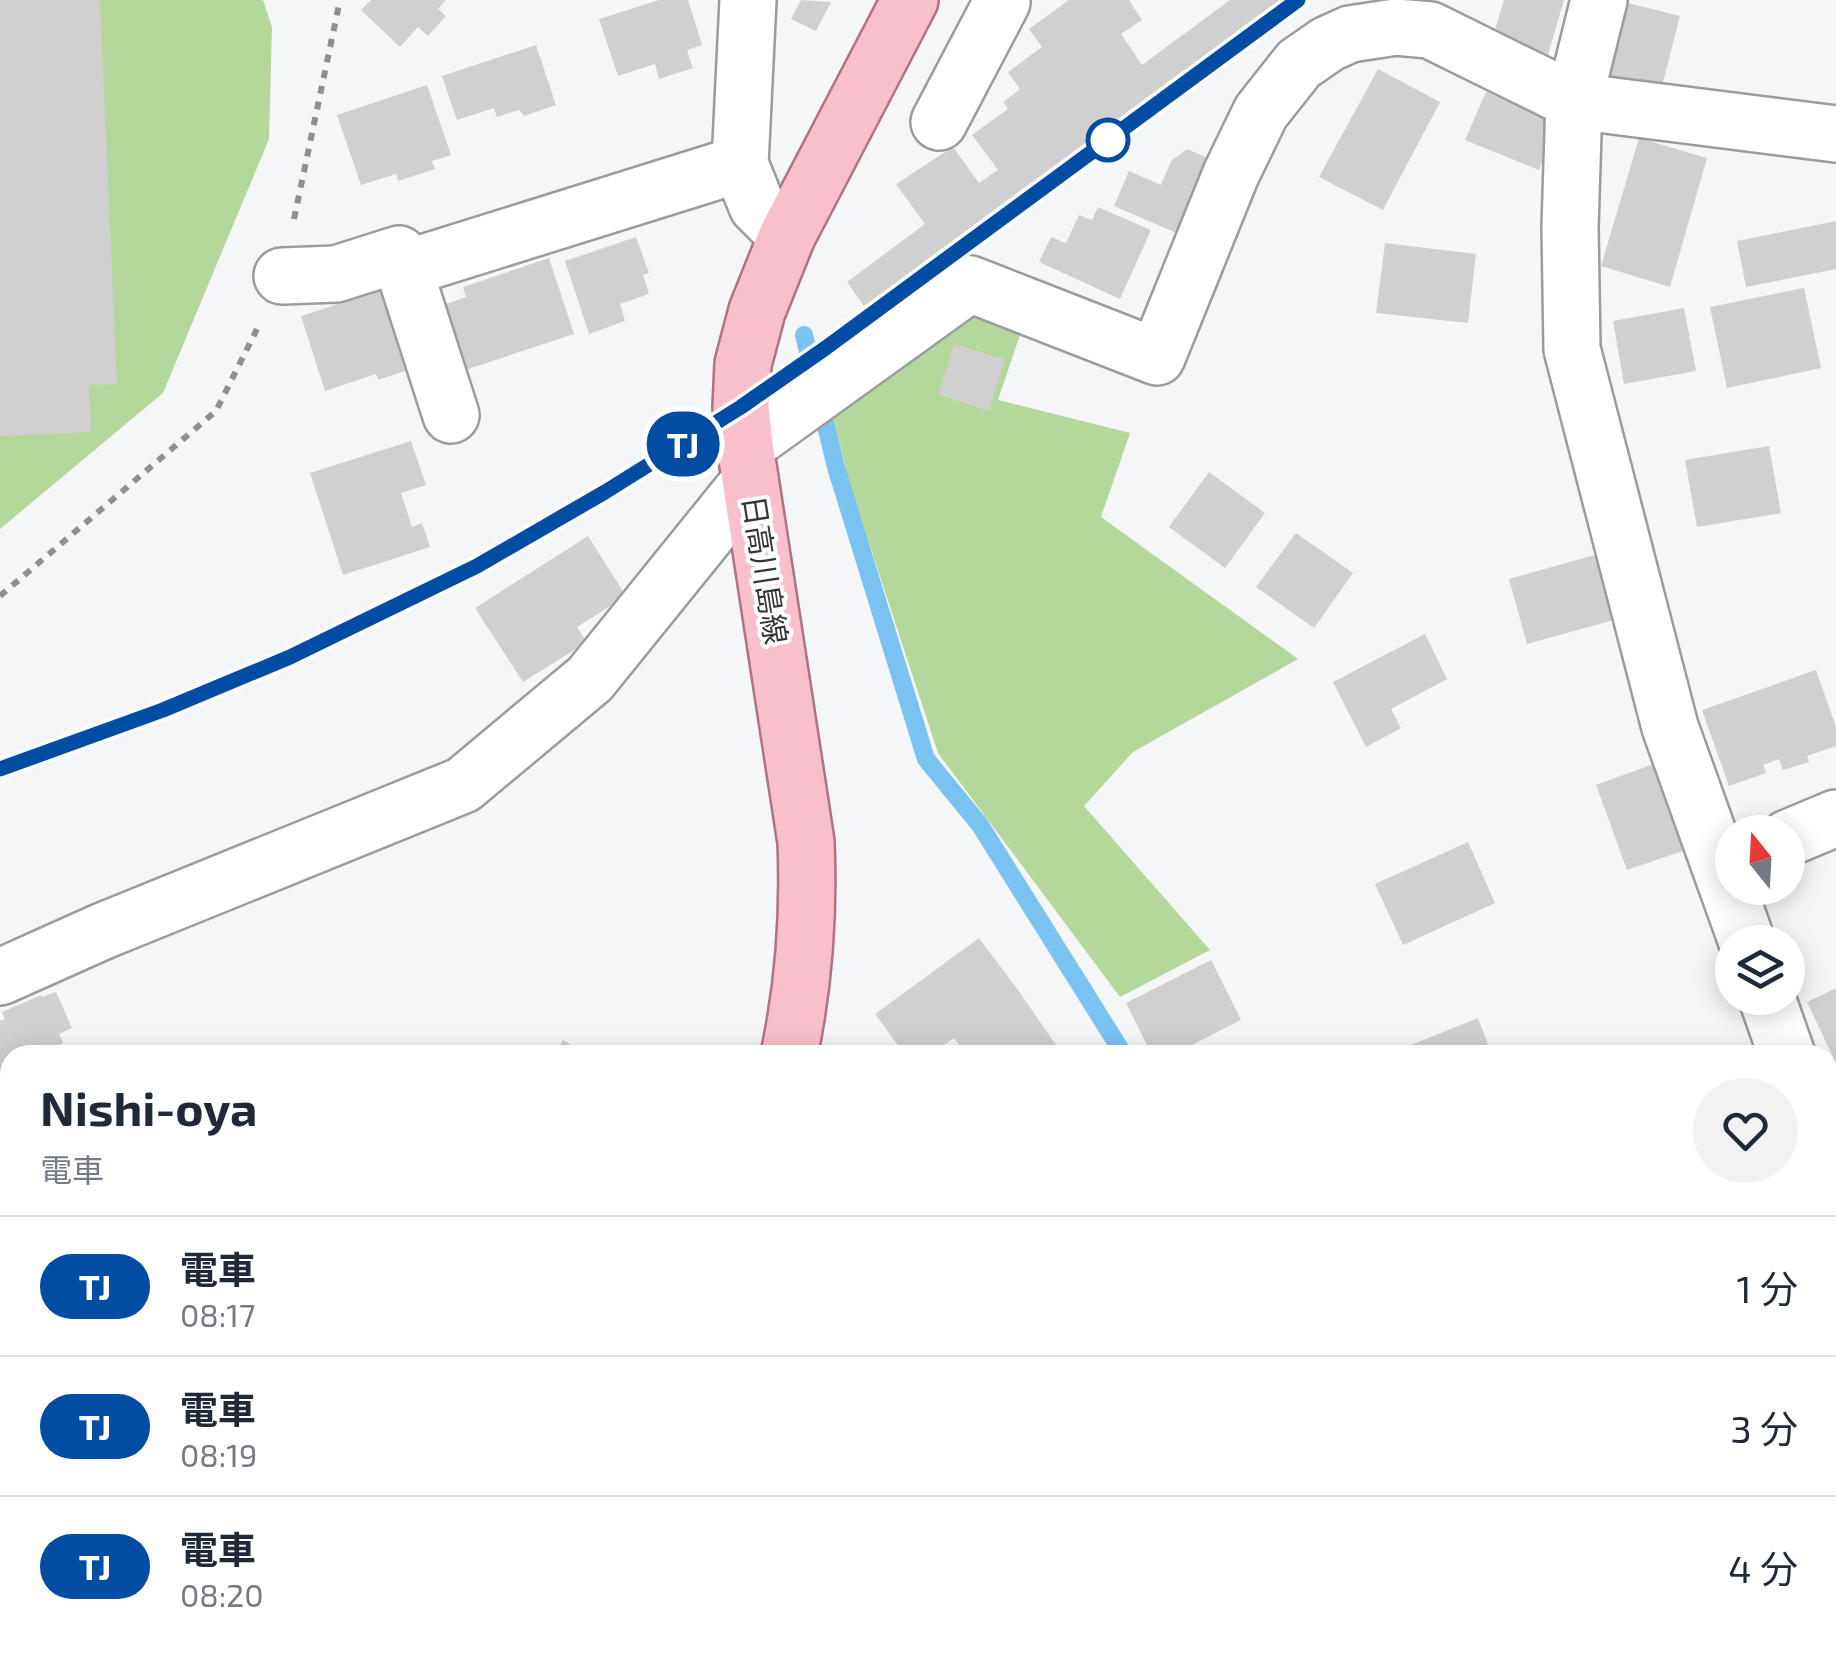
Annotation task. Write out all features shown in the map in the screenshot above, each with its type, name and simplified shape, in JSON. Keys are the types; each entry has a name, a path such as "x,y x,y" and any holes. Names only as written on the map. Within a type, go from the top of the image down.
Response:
{"main road":[{"name":"日高川島線","path":"791,1045 808,900 806,842 748,463 741,407 742,364 757,310 787,236 910,0"}],"street":[{"path":"748,0 740,164 758,206 787,236"},
{"path":"939,122 1002,2 998,0"},
{"path":"1600,0 1574,101 1572,349 1670,726 1715,835"},
{"path":"0,977 462,785 590,679 748,463 970,284 1157,357 1261,112 1299,64 1328,44 1350,34 1396,27 1433,15 1574,101 1836,134"},
{"path":"404,269 740,164"},
{"path":"282,276 336,274 399,254 451,415"},
{"path":"1805,831 1836,818"},
{"path":"1773,1015 1784,1045"}],"path":[{"path":"0,596 216,411 282,276 340,0"}],"green space":[{"path":"0,0 263,0 272,27 269,139 163,393 0,529"},
{"path":"969,297 1024,323 998,400 1130,433 1101,517 1298,659 1133,752 1084,806 1210,950 1120,997 938,753 850,485 829,400"}],"building":[{"path":"0,0 100,0 117,384 89,385 91,432 0,436"},
{"path":"371,0 446,0 438,9 446,16 428,36 418,27 400,47 361,10"},
{"path":"659,0 688,0 702,45 687,50 693,68 659,79 655,64 618,76 599,19"},
{"path":"801,0 831,2 816,31 791,19"},
{"path":"1069,0 1129,0 1142,20 1121,34 1142,65 1230,0 1281,0 866,309 847,282 925,224 896,184 953,147 979,183 998,170 972,135 1008,109 1003,102 1020,89 1008,72 1042,47 1029,29"},
{"path":"1504,0 1564,0 1545,65 1489,49"},
{"path":"1624,2 1680,16 1660,94 1604,80"},
{"path":"536,45 556,105 524,116 519,110 497,117 494,108 457,120 442,76"},
{"path":"1378,69 1440,102 1383,210 1319,177"},
{"path":"427,85 451,155 432,161 435,169 398,181 396,174 361,185 337,115"},
{"path":"1486,92 1559,122 1539,170 1465,140"},
{"path":"1639,138 1707,158 1670,287 1601,266"},
{"path":"1187,149 1221,164 1188,238 1114,206 1129,171 1161,185 1171,161"},
{"path":"1098,207 1151,230 1120,299 1039,262 1051,237 1066,243 1079,215 1092,220"},
{"path":"1836,221 1836,269 1746,287 1737,241"},
{"path":"636,237 649,273 643,275 649,294 620,304 625,321 589,334 565,261"},
{"path":"1385,243 1476,254 1468,323 1376,313"},
{"path":"549,258 574,334 459,372 437,307 466,297 463,287"},
{"path":"1804,288 1821,368 1727,388 1710,307"},
{"path":"385,289 411,369 378,380 376,374 325,391 301,316"},
{"path":"1684,308 1696,371 1624,384 1613,321"},
{"path":"954,344 1005,359 989,411 938,395"},
{"path":"411,441 426,485 401,493 412,527 422,523 430,547 343,575 310,473"},
{"path":"1769,446 1781,513 1697,527 1685,460"},
{"path":"1209,472 1265,513 1225,568 1169,527"},
{"path":"1296,533 1353,573 1314,628 1256,587"},
{"path":"588,536 626,596 577,627 587,642 523,682 475,608"},
{"path":"1602,553 1621,618 1527,644 1509,579"},
{"path":"1425,634 1447,679 1391,709 1401,728 1366,747 1333,682"},
{"path":"1816,670 1836,727 1836,746 1807,756 1809,762 1783,770 1779,759 1763,765 1766,773 1729,786 1702,710"},
{"path":"1659,762 1689,849 1627,870 1596,785"},
{"path":"1468,842 1495,903 1403,945 1375,884"},
{"path":"979,938 1056,1045 959,1045 954,1038 944,1045 898,1045 875,1014"},
{"path":"1211,960 1241,1020 1192,1045 1147,1045 1126,1003"},
{"path":"1836,988 1836,1045 1827,1045 1807,1002"},
{"path":"56,992 72,1028 59,1034 63,1043 0,1045 0,1021 5,1019 2,1012"},
{"path":"1478,1018 1488,1045 1411,1045"}],"waterway":[{"path":"804,335 836,467 926,759 980,825 1118,1045"}],"railway":[{"path":"0,769 163,710 310,648 477,566 605,492 741,407 827,347 1298,0"}],"train":[{"name":"TJ","path":"0,769 163,710 290,657 477,566 545,528 741,407 827,347 1298,0"}]}
